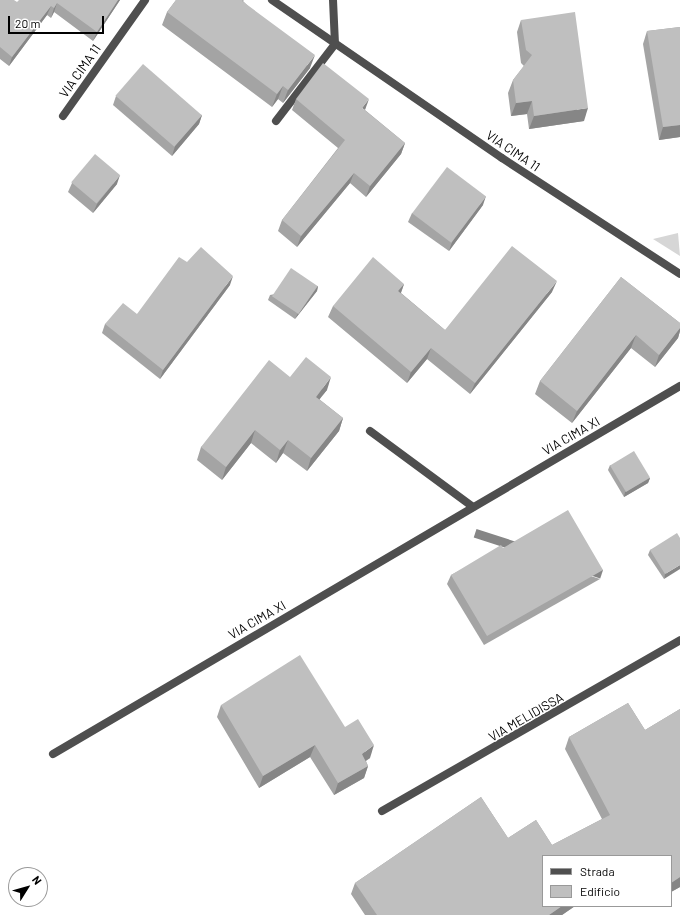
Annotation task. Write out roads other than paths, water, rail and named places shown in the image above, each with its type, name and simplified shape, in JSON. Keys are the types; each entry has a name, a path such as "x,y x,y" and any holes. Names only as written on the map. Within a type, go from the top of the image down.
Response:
{"street":[{"name":"VIA CIMA 11","path":"63,116 145,0"},
{"name":"VIA CIMA 11","path":"272,0 335,44 680,274"},
{"path":"276,121 335,44 333,0"},
{"name":"VIA CIMA XI","path":"53,754 680,386"},
{"path":"370,431 473,507"},
{"name":"VIA MELIDISSA","path":"382,810 516,737 680,640"}]}
